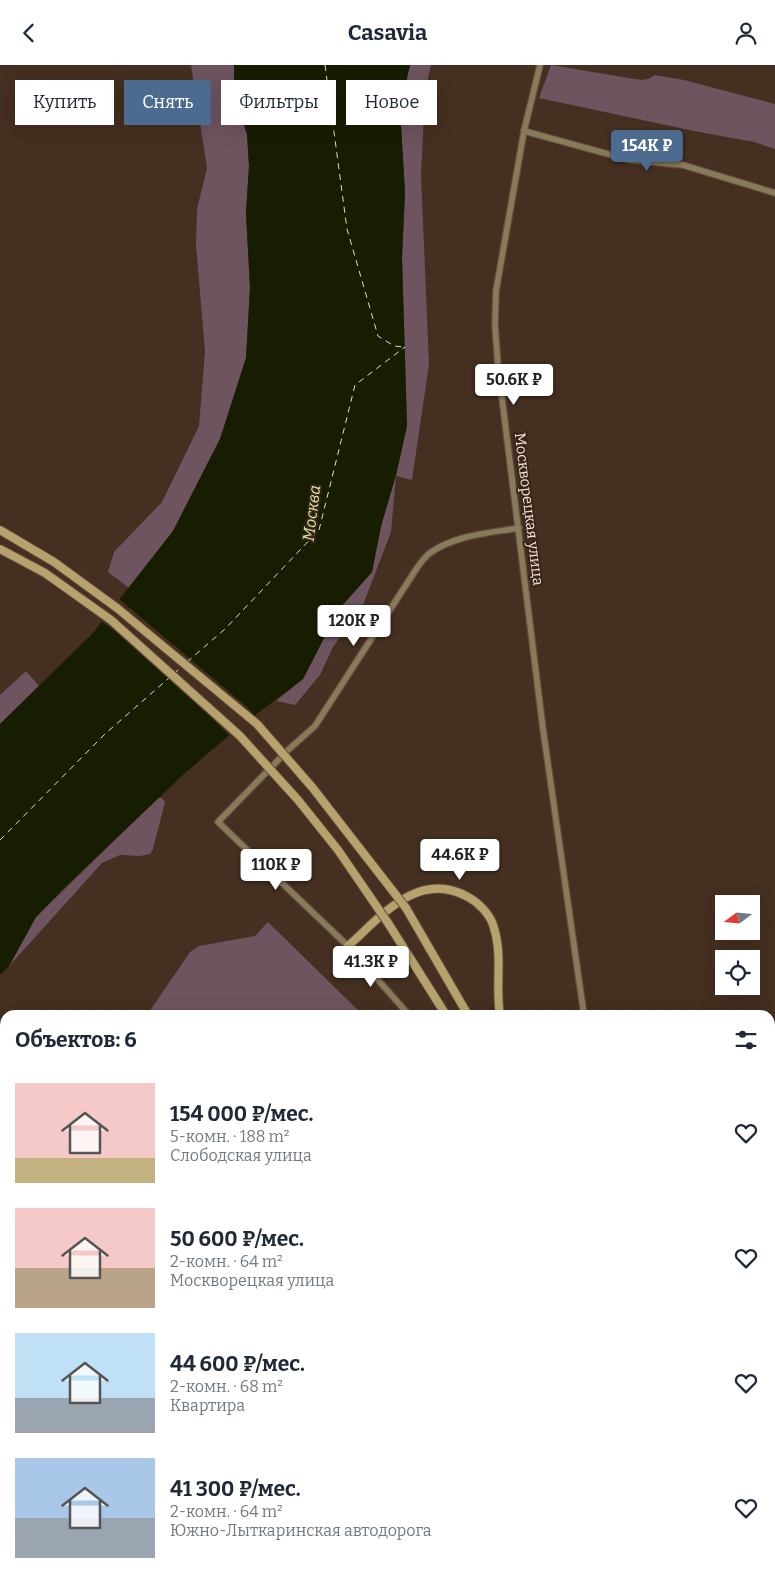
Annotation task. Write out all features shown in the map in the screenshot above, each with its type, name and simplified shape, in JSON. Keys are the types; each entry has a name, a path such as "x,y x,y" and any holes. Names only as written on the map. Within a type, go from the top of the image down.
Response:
{"main road":[{"path":"0,531 54,562 117,608 257,724 312,787 406,908 465,1010"},
{"path":"0,549 45,573 111,620 240,736 298,800 338,850 388,923 443,1010"},
{"path":"348,946 396,903 409,895 439,888 462,894 481,907 494,927 500,958 498,999 499,1010"}],"street":[{"name":"Москворецкая улица","path":"540,65 524,131 496,291 495,325 498,366 537,683 583,1010"},
{"path":"524,131 630,160 683,165 775,193"},
{"path":"405,1010 348,946 218,822 288,750 315,726 415,571 428,554 448,543 519,528"}],"shaded area":[{"path":"191,65 234,65 234,80 221,80 221,125 244,125 247,134 249,166 246,213 250,288 246,358 220,439 173,531 129,588 108,572 114,552 162,502 199,426 205,351 196,245 197,209 207,168 200,125 211,125 211,80 193,80"},
{"path":"410,65 431,65 428,80 407,80"},
{"path":"551,65 641,80 655,75 684,80 775,104 775,149 754,142 539,98"},
{"path":"401,125 423,125 421,175 429,364 412,480 396,476 391,532 363,605 333,647 320,675 295,705 276,701 303,679 339,609 372,572 381,526 396,475 407,426 402,258 405,192"},
{"path":"26,671 39,686 0,724 0,695"},
{"path":"158,798 162,798 165,802 150,854 140,856 120,855 102,863 9,966 36,917"},
{"path":"268,922 358,1010 150,1010 190,952 199,946 255,936"}],"water":[{"name":"Москва","path":"234,65 410,65 407,80 346,80 346,125 401,125 405,192 402,258 407,426 396,475 381,526 372,572 339,609 303,679 233,732 185,773 65,887 36,917 9,966 0,975 0,724 93,633 173,531 220,439 246,358 250,288 246,213 249,166 247,134 244,125 336,125 336,80 234,80"}],"pier":[{"path":"118,598 247,707 257,718 231,737 116,632 100,620"}],"ferry route":[{"path":"325,65 347,229 378,336 394,346 404,347"},
{"path":"187,662 225,629 319,530 355,385 405,347"},
{"path":"174,674 182,666"},
{"path":"0,840 106,733 169,678"}]}
